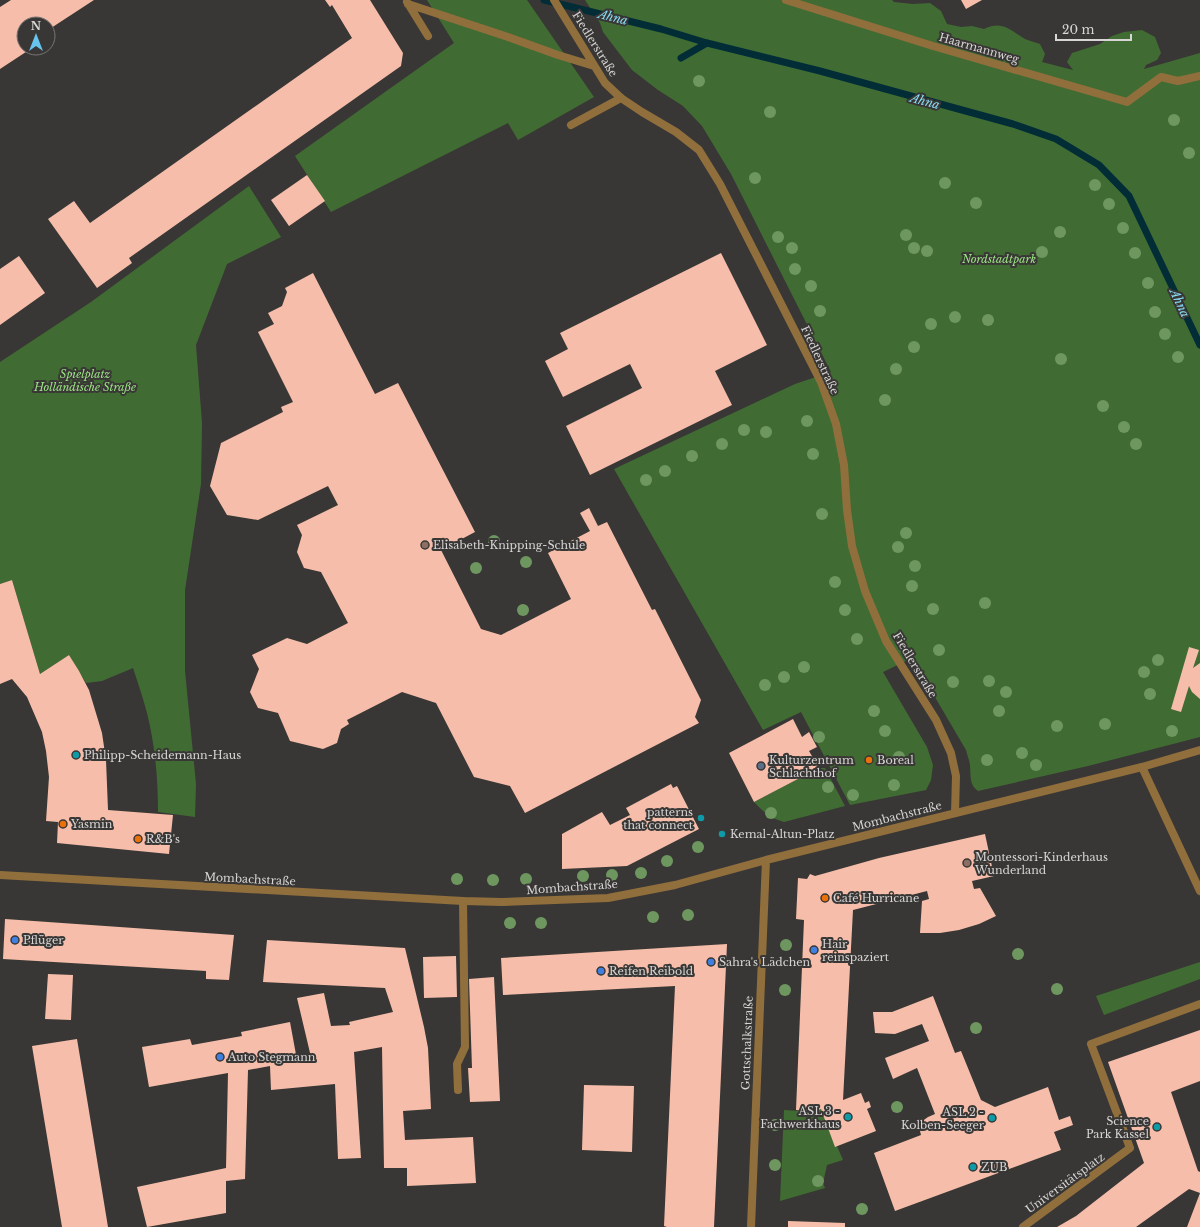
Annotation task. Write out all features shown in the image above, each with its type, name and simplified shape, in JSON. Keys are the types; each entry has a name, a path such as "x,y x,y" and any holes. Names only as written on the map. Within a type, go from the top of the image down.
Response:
{"street":[{"name":"Fiedlerstraße","path":"554,0 605,83 621,98 676,132 699,150 720,184 821,382 836,424 844,465 847,510 852,546 865,591 886,642 936,720 951,753 956,776 955,813"},
{"name":"Haarmannweg","path":"786,0 933,46 1127,102 1161,77 1178,81 1200,76"},
{"path":"407,2 428,36"},
{"path":"407,2 558,55 594,66"},
{"path":"571,125 621,98"},
{"name":"Mombachstraße","path":"0,875 136,884 463,901 502,902 608,898 675,885 766,860 1142,767 1200,750"},
{"path":"1142,767 1200,891"},
{"name":"Gottschalkstraße","path":"751,1227 766,860"},
{"path":"458,1090 457,1064 465,1047 463,901"},
{"name":"Universitätsplatz","path":"1023,1227 1130,1148 1091,1044 1200,1004"}],"green space":[{"path":"427,0 527,0 594,97 518,140 508,123 331,212 295,156 454,43"},
{"name":"Nordstadtpark","path":"585,0 892,0 894,2 913,4 930,3 941,11 947,24 961,27 972,26 984,29 990,26 1006,27 1025,39 1040,44 1045,54 1042,62 1073,70 1067,62 1072,53 1100,44 1112,36 1124,32 1142,30 1155,37 1161,53 1157,60 1146,65 1144,69 1200,53 1200,737 1088,766 978,791 972,783 970,764 966,750 912,658 883,672 927,747 933,765 931,780 926,790 850,805 801,712 763,730 614,469 795,384 831,372 731,174 702,126 683,106 658,90 632,70 603,32 600,23"},
{"name":"Spielplatz Holländische Straße","path":"249,186 281,237 227,264 196,345 202,423 201,484 185,590 185,671 196,784 195,817 158,812 157,774 150,725 133,668 102,681 86,683 69,655 40,674 12,580 0,584 0,362 91,302"},
{"path":"819,768 825,768 845,806 784,822 770,817 754,802"},
{"path":"1200,962 1200,979 1104,1015 1096,996"},
{"path":"821,1109 843,1160 827,1165 823,1183 825,1188 780,1201 784,1110 814,1112"}],"building":[{"path":"11,0 94,0 56,25 56,16 16,16 16,56 20,56 0,69 0,7"},
{"path":"325,0 370,0 403,53 401,66 129,258 132,263 97,288 48,219 74,201 90,223 352,38 332,5 330,7"},
{"path":"961,0 982,0 966,9"},
{"path":"307,175 325,201 289,226 271,200"},
{"path":"721,253 767,345 715,371 732,405 590,475 566,426 642,388 630,364 563,397 545,361 568,349 560,333"},
{"path":"19,256 45,293 0,325 0,269"},
{"path":"313,273 375,394 398,383 475,532 441,550 481,629 501,635 571,599 548,553 590,531 580,513 589,508 598,526 607,522 652,610 655,609 701,700 695,717 699,723 525,813 510,786 474,777 436,703 402,692 347,720 349,724 341,729 337,743 323,749 290,741 278,713 258,708 250,692 259,669 252,655 287,638 307,644 348,623 321,572 304,568 297,552 302,535 297,525 338,505 328,486 258,520 227,515 210,486 221,443 283,412 281,407 293,402 258,332 274,324 268,313 282,306 287,292 285,288"},
{"name":"Philipp-Scheidemann-Haus","path":"12,580 40,674 69,655 89,690 102,733 106,760 108,810 173,815 169,854 57,843 58,822 46,821 49,777 42,732 27,697 12,679 0,684 0,584"},
{"path":"1189,647 1199,650 1193,668 1200,663 1200,699 1192,692 1189,686 1181,712 1171,709"},
{"path":"793,719 802,737 809,732 817,747 809,751 819,768 754,802 729,753"},
{"path":"671,784 673,788 677,786 699,829 627,866 562,869 562,834 602,812 610,825 630,815 626,808"},
{"path":"985,834 994,876 972,881 974,889 980,888 996,916 979,924 959,930 940,933 920,933 922,901 929,899 927,891 853,910 843,1100 861,1093 865,1103 869,1101 871,1107 867,1109 876,1131 835,1147 821,1109 814,1112 796,1110 804,920 796,919 798,878 807,879 810,874 815,876 879,858"},
{"path":"5,919 234,935 229,980 206,979 206,971 3,959"},
{"path":"267,940 405,948 428,1048 431,1109 403,1111 405,1140 473,1137 476,1183 407,1186 407,1168 384,1168 382,1047 354,1052 361,1158 338,1159 335,1084 271,1090 270,1066 248,1070 245,1179 226,1181 226,1213 147,1227 137,1187 226,1168 228,1073 149,1087 142,1047 190,1039 192,1045 242,1036 241,1032 290,1022 297,1060 311,1057 297,998 324,993 331,1026 350,1025 349,1022 393,1012 385,988 263,982"},
{"path":"727,944 714,1227 667,1227 664,1226 675,986 503,995 501,958"},
{"path":"456,956 457,997 424,998 423,957"},
{"path":"48,974 73,975 71,1020 45,1019"},
{"path":"494,977 500,1101 470,1102 468,1068 472,1068 469,979"},
{"path":"933,996 955,1053 961,1051 981,1100 995,1107 1048,1087 1059,1120 1070,1116 1073,1125 1054,1132 1061,1150 895,1211 874,1153 921,1135 921,1122 935,1114 917,1068 893,1079 885,1058 929,1041 922,1024 895,1034 875,1033 873,1012 892,1012"},
{"name":"Science Park Kassel","path":"1200,1030 1200,1081 1171,1092 1198,1171 1200,1172 1200,1193 1189,1189 1136,1227 1057,1227 1076,1216 1144,1163 1108,1062"},
{"path":"77,1039 108,1227 62,1227 32,1046"},
{"path":"584,1085 634,1086 632,1152 582,1150"},
{"path":"1200,1193 1200,1227 1187,1227"},
{"path":"788,1221 845,1223 845,1227 788,1227"}],"waterway":[{"name":"Ahna","path":"544,0 820,71 1013,124 1056,139 1099,165 1129,196 1200,345"},
{"path":"681,58 707,43"}],"place":[{"name":"Elisabeth-Knipping-Schule","path":"425,545"},
{"name":"Philipp-Scheidemann-Haus","path":"76,755"},
{"name":"Boreal","path":"869,760"},
{"name":"Kulturzentrum Schlachthof","path":"761,766"},
{"name":"patterns that connect","path":"701,818"},
{"name":"Yasmin","path":"63,824"},
{"name":"Kemal-Altun-Platz","path":"722,834"},
{"name":"R&B's","path":"138,839"},
{"name":"Montessori-Kinderhaus Wunderland","path":"967,863"},
{"name":"Café Hurricane","path":"825,898"},
{"name":"Pflüger","path":"15,940"},
{"name":"Hair reinspaziert","path":"814,950"},
{"name":"Sahra's Lädchen","path":"711,962"},
{"name":"Reifen Reibold","path":"601,971"},
{"name":"Auto Stegmann","path":"220,1057"},
{"name":"ASL 3 - Fachwerkhaus","path":"848,1117"},
{"name":"ASL 2 - Kolben-Seeger","path":"992,1118"},
{"name":"Science Park Kassel","path":"1157,1127"},
{"name":"ZUB","path":"973,1167"}]}
